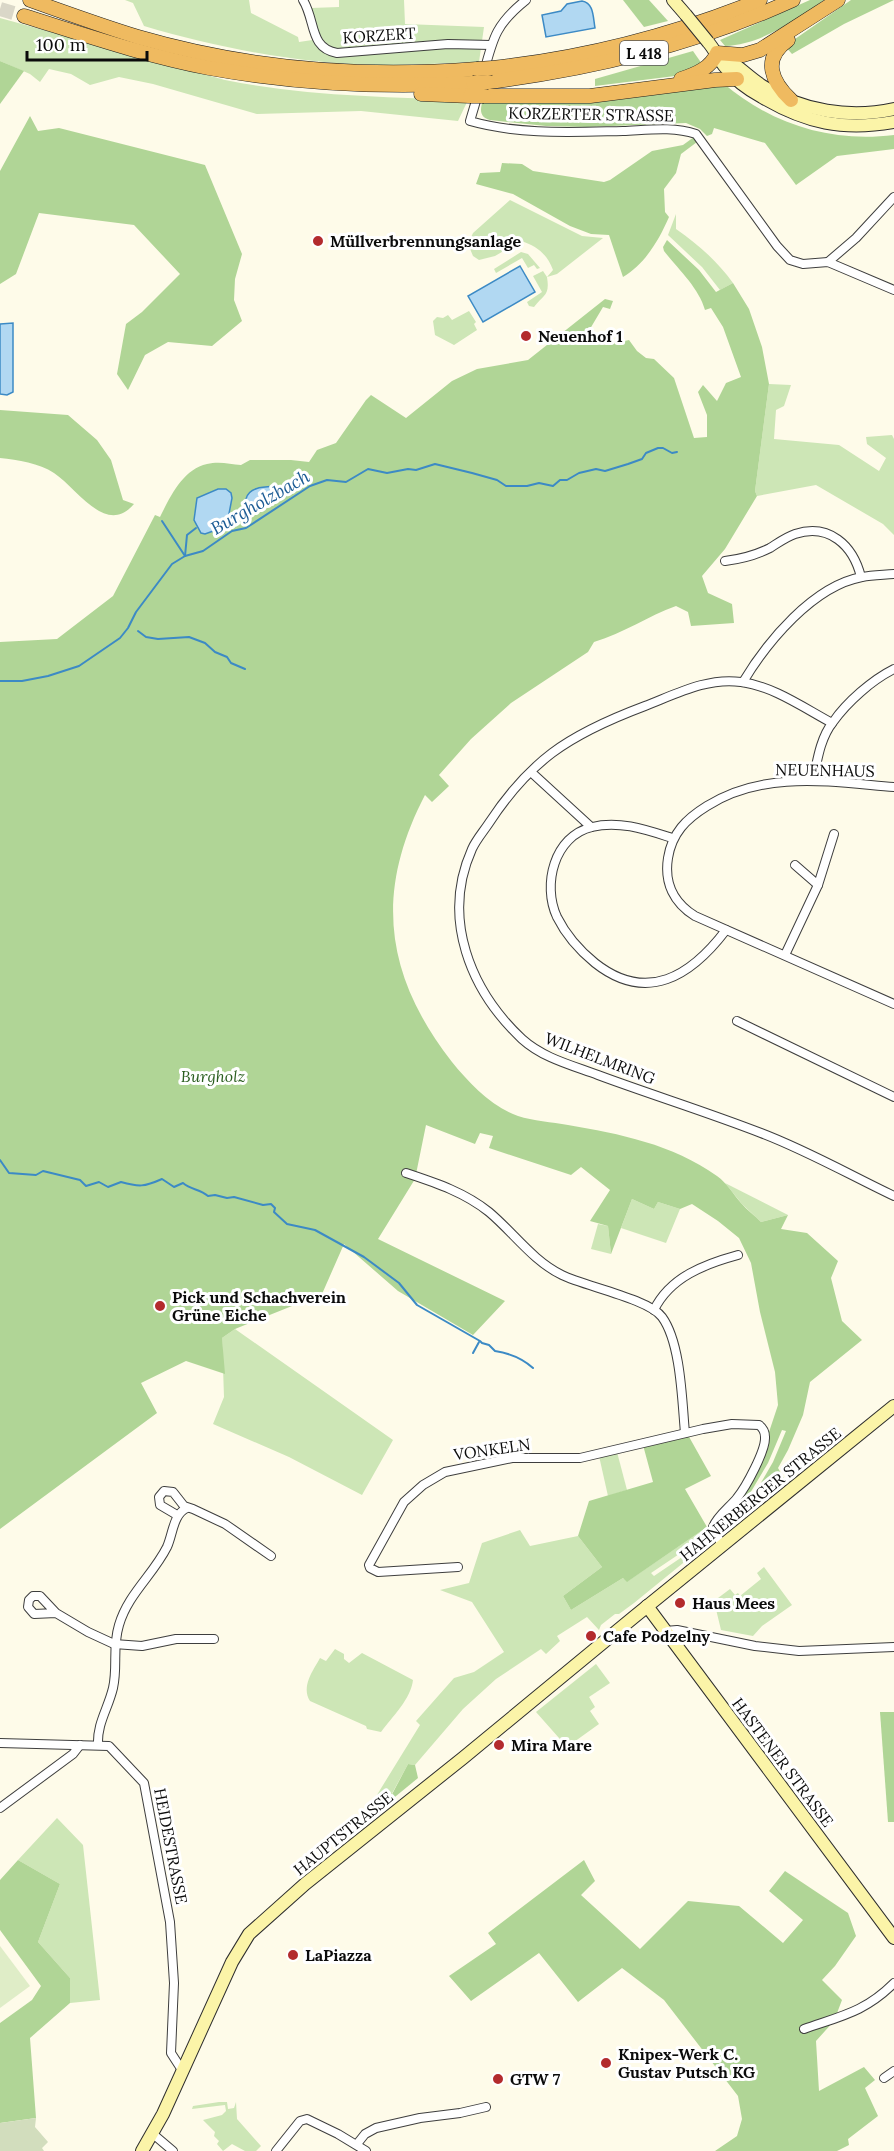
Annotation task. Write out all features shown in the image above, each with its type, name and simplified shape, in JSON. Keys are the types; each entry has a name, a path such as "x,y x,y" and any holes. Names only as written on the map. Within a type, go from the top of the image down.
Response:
{"highway":[{"name":"L 418","path":"30,0 83,19 198,52 270,65 473,83 484,96 590,96 737,79"},
{"name":"L 418","path":"706,21 743,0"},
{"name":"L 418","path":"24,16 138,51 208,67 293,81 384,86 417,94 473,83 490,75 660,35 706,21 760,0"},
{"name":"L 418","path":"490,75 544,75 636,56 712,32 793,0"},
{"path":"666,87 706,68 713,62 717,53 736,55 754,52 772,45 838,0"},
{"path":"791,100 775,82 772,62 778,50 800,26"}],"main road":[{"path":"674,0 717,53 725,67 754,93 775,105 797,116 818,122 855,126 894,122"},
{"path":"717,53 734,62 761,85 791,100 821,110 855,113 894,109"},
{"name":"HAHNERBERGER STRASSE","path":"647,1606 894,1406"},
{"name":"HASTENER STRASSE","path":"647,1606 894,1938"},
{"name":"HAUPTSTRASSE","path":"142,2151 153,2134 232,1962 249,1934 305,1884 472,1751 647,1606"}],"street":[{"name":"KORZERT","path":"303,0 308,8 317,42 328,52 448,44 491,45"},
{"path":"491,45 505,19 526,0"},
{"name":"KORZERTER STRASSE","path":"491,45 470,121 495,128 568,132 685,130 696,134 777,246 790,260 803,264 828,262 894,290"},
{"path":"828,262 856,238 894,197"},
{"path":"725,561 737,560 754,554 794,534 821,533 832,536 844,544 852,553 861,577"},
{"path":"743,682 756,660 775,637 794,618 836,586 861,577 894,574"},
{"path":"813,781 818,757 832,723 859,694 894,669"},
{"name":"WILHELMRING","path":"832,723 779,695 743,682 724,681 696,686 600,725 572,740 551,754 502,802 477,839 465,869 459,899 460,926 468,961 486,996 504,1020 526,1043 544,1055 765,1134 894,1196"},
{"path":"531,772 591,827"},
{"name":"NEUENHAUS","path":"672,838 686,821 700,810 740,789 776,782 813,781 894,787"},
{"path":"726,930 698,962 664,980 638,983 621,980 608,973 583,953 568,936 556,916 552,901 552,874 558,854 562,846 575,834 591,827 627,826 672,838 667,870 669,884 674,897 690,913 894,1004"},
{"path":"785,955 818,885 834,834"},
{"path":"795,865 818,885"},
{"path":"737,1021 894,1097"},
{"path":"406,1173 460,1193 480,1205 543,1263 555,1271 611,1291 654,1310 664,1319 672,1338 679,1370 685,1433"},
{"path":"654,1310 666,1292 692,1272 738,1255"},
{"name":"VONKELN","path":"458,1567 378,1572 369,1565 404,1502 437,1475 512,1458 580,1458 703,1429 745,1423 759,1425 763,1429 765,1443 738,1497 715,1522 714,1532 722,1546"},
{"path":"177,1515 160,1505 161,1493 167,1490 173,1492 181,1504 187,1508 225,1524 271,1556"},
{"path":"0,1743 98,1745 98,1730 113,1686 114,1644 125,1610 134,1592 161,1557 171,1537 177,1515 181,1510 187,1508"},
{"path":"56,1613 114,1644 142,1646 176,1640 214,1639"},
{"path":"665,1631 677,1630 754,1646 799,1651 894,1647"},
{"path":"0,1808 73,1754 80,1745"},
{"name":"HEIDESTRASSE","path":"98,1745 109,1746 144,1783 170,1922 174,1983 171,2053 182,2070"},
{"path":"804,2030 862,2009 883,1995 894,1983"},
{"path":"884,2078 894,2071"},
{"path":"357,2144 365,2134 376,2128 486,2107"},
{"path":"276,2151 300,2121 307,2119 357,2144 366,2151"},
{"path":"153,2134 173,2151"}],"green space":[{"path":"125,0 249,0 251,13 298,37 299,42 319,39 311,8 339,7 339,0 404,0 405,24 484,27 479,62 391,65 320,62 231,48 144,26 133,3"},
{"path":"623,0 649,0 668,21 644,27"},
{"path":"810,0 824,0 765,36 725,46 720,40"},
{"path":"851,0 894,0 844,24 792,54 785,46"},
{"path":"0,18 225,80 346,95 468,100 458,121 361,111 257,114 153,84 119,77 90,85 71,74 49,69 40,82 30,74 0,61"},
{"path":"693,51 702,64 675,76 595,86 595,79"},
{"path":"0,61 24,71 0,104"},
{"path":"723,83 761,110 781,120 824,133 870,137 894,135 894,149 837,156 796,185 765,143 714,128 712,134 707,136 700,129 686,123 587,127 546,126 490,120 481,112 483,100"},
{"path":"30,116 38,131 59,128 205,165 242,254 235,279 234,300 242,321 212,346 168,342 145,355 128,390 117,374 126,324 142,312 180,274 134,225 39,213 16,274 0,284 0,171"},
{"path":"694,137 697,142 681,154 676,173 664,189 665,212 669,217 665,226 645,258 623,277 609,235 591,234 570,226 513,194 476,184 480,173 500,172 502,163 522,164 533,171 604,182 652,151 683,145"},
{"path":"510,200 582,236 603,238 557,274 547,277 553,270 548,259 537,248 521,241 495,256 479,260 473,256 468,244 473,233"},
{"path":"676,214 676,229 707,254 733,283 720,290 702,267 668,235"},
{"name":"Burgholz","path":"667,240 699,270 716,292 733,283 749,309 762,347 769,384 755,491 757,496 725,549 702,576 708,593 732,604 734,623 691,626 688,612 676,606 666,610 594,642 588,652 511,703 471,739 439,775 449,786 432,802 425,795 409,831 398,866 393,900 394,933 401,966 412,998 452,1062 482,1094 499,1107 518,1116 587,1128 664,1148 700,1165 721,1179 743,1206 761,1222 788,1215 781,1229 807,1233 838,1261 831,1278 842,1321 862,1340 810,1382 803,1415 778,1468 785,1480 754,1507 751,1500 773,1462 786,1431 782,1430 768,1463 746,1500 744,1493 778,1405 775,1372 751,1263 739,1238 692,1204 680,1209 658,1202 654,1209 632,1199 611,1254 608,1226 590,1221 610,1190 581,1167 571,1175 489,1148 493,1136 480,1133 475,1144 426,1125 415,1179 378,1239 505,1301 473,1335 398,1291 344,1244 322,1294 235,1329 222,1338 225,1374 186,1361 141,1383 157,1413 0,1529 0,642 57,639 113,596 155,515 160,517 178,485 198,467 216,463 241,465 250,460 309,462 317,450 336,443 371,395 406,418 452,381 477,369 528,360 605,299 613,301 610,309 603,307 587,334 590,343 608,345 629,340 646,358 654,359 674,378 694,438 707,437 707,415 698,392 703,385 717,401 726,383 741,377 723,327 711,308 705,310 693,286 663,247","holes":["197,498 232,498 228,519 220,528 194,520"]},
{"path":"521,252 528,254 540,268 537,269 534,265 528,268 522,258 496,273 494,269"},
{"path":"543,271 547,277 548,288 545,294 534,307 529,306 527,302 542,292 533,276"},
{"path":"469,311 476,322 474,324 477,330 454,345 435,335 433,321 437,317 443,318 448,315 452,320"},
{"path":"769,384 791,385 784,406 776,410 774,439 839,445 879,471 886,458 867,444 866,437 892,435 894,439 894,535 883,524 816,485 757,496 755,491"},
{"path":"0,410 68,415 97,440 111,460 123,500 134,504 123,513 113,515 102,513 54,473 28,462 0,458"},
{"path":"725,1183 788,1215 761,1222"},
{"path":"632,1199 654,1209 658,1202 680,1209 666,1243 621,1228"},
{"path":"598,1224 608,1226 611,1254 591,1249"},
{"path":"235,1329 393,1440 362,1495 289,1457 213,1424 224,1397 222,1338"},
{"path":"688,1435 711,1476 685,1489 707,1527 627,1582 623,1578 571,1610 563,1596 602,1567 578,1536 589,1501 653,1482 643,1445"},
{"path":"617,1452 627,1490 608,1496 599,1456"},
{"path":"707,1527 703,1532 706,1536 651,1573 654,1576 710,1538 704,1546 634,1603 601,1625 599,1630 587,1617 557,1636 560,1641 546,1654 541,1649 496,1679 463,1709 415,1765 408,1764 390,1801 366,1820 364,1816 420,1725 416,1721 454,1678 474,1672 504,1652 472,1602 440,1590 469,1583 482,1543 520,1530 530,1546 578,1536 602,1567 563,1596 571,1610 623,1578 628,1581"},
{"path":"764,1567 792,1605 762,1626 753,1636 721,1630 714,1601 730,1589 735,1595 738,1593 740,1596 761,1579 757,1573"},
{"path":"335,1649 344,1654 344,1659 349,1663 362,1653 413,1680 405,1701 381,1732 367,1729 366,1726 310,1701 307,1684 311,1673 320,1658 326,1661"},
{"path":"596,1664 610,1683 589,1697 595,1707 590,1711 599,1724 567,1747 536,1712"},
{"path":"880,1712 894,1712 894,1822 888,1822"},
{"path":"408,1764 415,1765 418,1778 390,1801 389,1800"},
{"path":"57,1818 83,1845 100,2000 70,2003 70,1978 38,1942 60,1884 18,1860"},
{"path":"18,1860 60,1884 38,1942 70,1978 70,2003 30,2038 36,2118 0,2123 0,2023 32,2000 41,1986 0,1930 0,1880"},
{"path":"584,1860 595,1881 581,1895 640,1949 688,1901 739,1906 783,1943 803,1920 769,1891 785,1871 848,1913 856,1936 822,1980 842,2000 834,2021 816,2041 819,2091 864,2067 875,2080 865,2088 878,2116 848,2139 849,2145 837,2151 715,2151 737,2136 742,2119 738,2096 664,2000 622,1968 578,2002 539,1953 471,2001 449,1976 496,1944 488,1933"},
{"path":"0,1946 30,1986 0,2008"},
{"path":"227,2102 228,2109 234,2108 236,2102 237,2119 261,2146 256,2151 245,2151 232,2144 223,2151 217,2144 219,2141 214,2136 215,2132 203,2120 222,2115 226,2111 225,2105 192,2109 193,2106"},
{"path":"36,2118 35,2127 48,2142 42,2148 44,2151 0,2151 0,2123"}],"water":[{"path":"582,1 591,8 595,28 546,37 542,15 561,11 567,4"},
{"path":"520,266 535,292 483,322 468,296"},
{"path":"13,323 13,392 7,395 0,394 0,324"},
{"path":"278,486 286,491 269,505 259,507 248,504 246,499 254,489"},
{"path":"218,489 226,489 231,493 228,519 216,530 201,533 194,520 197,498"}],"waterway":[{"name":"Burgholzbach","path":"0,681 22,681 79,666 120,638 136,612 172,564 185,556 203,551 232,531 246,528 310,486 327,480 346,482 368,469 387,473 408,469 416,470 435,464 497,480 506,486 527,486 539,483 553,486 560,480 567,480 579,473 596,469 605,471 642,459 646,453 658,448 672,453 677,452"},
{"path":"162,521 185,556"},
{"path":"185,556 187,535 196,528"},
{"path":"138,631 146,637 158,639 189,637 205,643 215,652 227,657 231,663 245,669"},
{"path":"0,1160 9,1173 36,1175 43,1171 80,1180 86,1186 99,1182 108,1187 121,1182 142,1185 162,1179 174,1187 183,1183 208,1196 234,1197 263,1205 271,1204 275,1208 274,1212 287,1224 315,1230 364,1257 399,1283 417,1305 489,1345 495,1351 515,1357 533,1368"},
{"path":"473,1353 479,1342"}],"tunnel":[{"path":"0,9 24,16"}],"place":[{"name":"Müllverbrennungsanlage","path":"318,241"},
{"name":"Neuenhof 1","path":"526,336"},
{"name":"Pick und Schachverein Grüne Eiche","path":"160,1306"},
{"name":"Haus Mees","path":"680,1603"},
{"name":"Cafe Podzelny","path":"591,1636"},
{"name":"Mira Mare","path":"499,1745"},
{"name":"LaPiazza","path":"293,1955"},
{"name":"Knipex-Werk C. Gustav Putsch KG","path":"606,2063"},
{"name":"GTW 7","path":"498,2079"}]}
